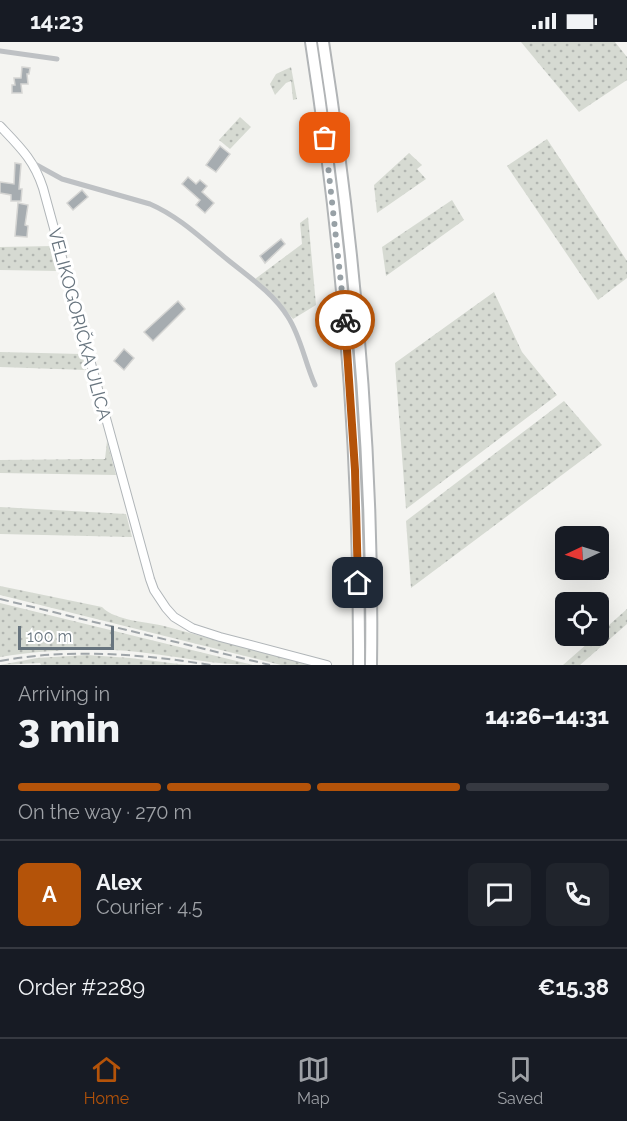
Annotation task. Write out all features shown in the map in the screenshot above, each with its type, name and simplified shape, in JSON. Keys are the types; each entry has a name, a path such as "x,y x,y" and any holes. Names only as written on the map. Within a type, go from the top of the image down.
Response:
{"highway":[{"path":"311,42 330,174 347,343 356,490 359,661"},
{"path":"323,42 345,200 361,363 368,489 371,662"}],"street":[{"path":"0,51 57,59"},
{"name":"VELIKOGORIČKA ULICA","path":"0,126 33,163 44,188 154,590 166,608 183,623 220,637 327,665"},
{"path":"33,163 62,179 150,204 170,214 191,230 270,295 283,309 294,327 315,385"}],"shaded area":[{"path":"521,42 615,42 627,57 627,80 579,112"},
{"path":"291,67 297,99 293,100 291,81 275,95 270,84 276,74"},
{"path":"240,117 251,127 230,149 219,140"},
{"path":"547,139 627,261 627,278 598,300 507,166"},
{"path":"409,153 422,165 417,169 426,179 377,213 374,185"},
{"path":"452,200 464,220 386,276 382,247"},
{"path":"308,217 316,305 293,319 255,279 302,244 300,223"},
{"path":"54,246 59,271 0,270 0,247"},
{"path":"494,292 522,352 557,395 406,509 395,363"},
{"path":"0,352 82,354 86,370 0,367"},
{"path":"564,401 602,445 411,588 406,521"},
{"path":"107,441 116,475 0,473 0,460 105,459"},
{"path":"0,507 126,514 132,537 0,534"},
{"path":"0,586 102,607 116,616 168,627 311,665 281,665 0,595"},
{"path":"0,603 253,665 224,664 138,652 103,650 51,651 0,657"},
{"path":"627,609 627,624 609,640 609,625"},
{"path":"585,646 602,646 580,665 563,665"},
{"path":"87,655 187,665 41,665 40,663 0,665 37,658"}],"building":[{"path":"22,67 30,68 27,74 28,84 21,84 22,93 12,93 12,85 15,85 14,78 21,78"},
{"path":"220,146 230,154 216,172 206,165"},
{"path":"15,163 21,164 19,189 22,189 21,201 11,201 11,195 0,193 0,182 14,184"},
{"path":"188,177 196,184 200,180 207,186 202,192 214,203 205,213 196,205 200,200 182,184"},
{"path":"82,190 88,197 73,210 67,203"},
{"path":"18,203 28,205 25,225 28,226 27,237 15,236"},
{"path":"281,239 285,244 265,263 260,256"},
{"path":"178,301 185,309 153,341 144,332"},
{"path":"124,349 134,358 124,370 114,361"}],"railway":[{"path":"0,599 270,665"},
{"path":"0,661 53,655 106,654 211,665"}],"way so far":[{"path":"325,138 345,320"}],"route":[{"path":"345,320 355,470 358,583"}]}
